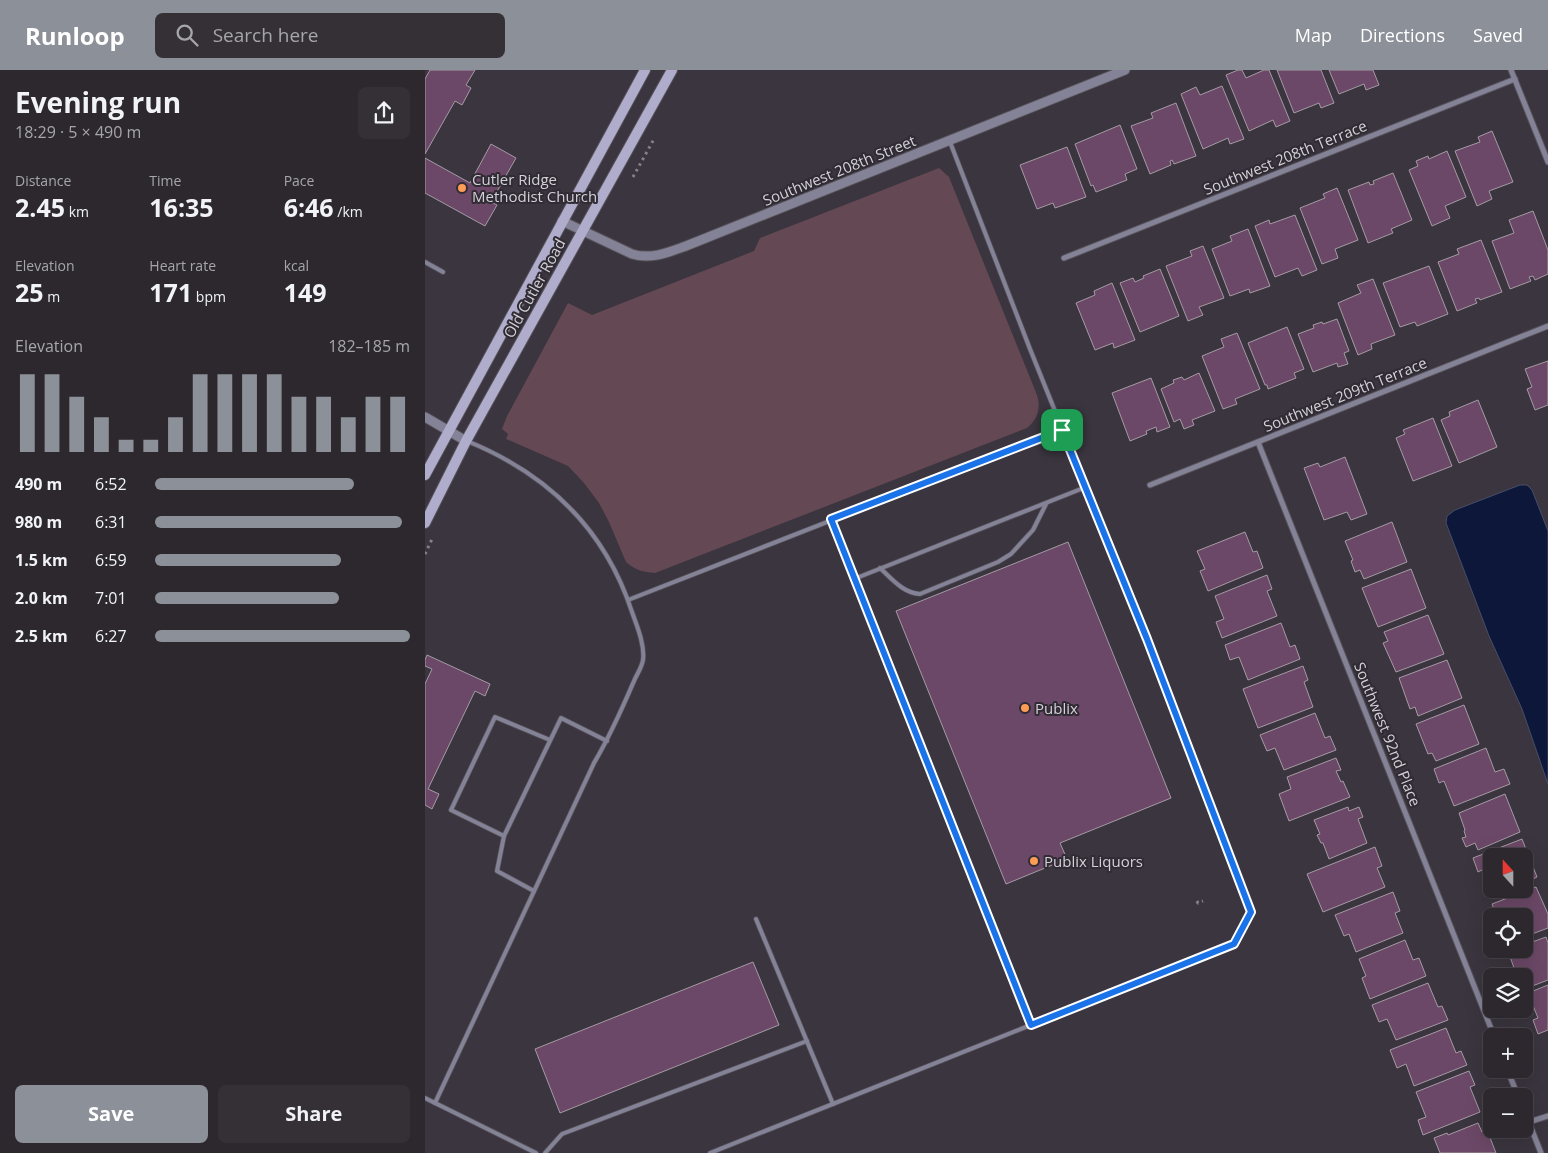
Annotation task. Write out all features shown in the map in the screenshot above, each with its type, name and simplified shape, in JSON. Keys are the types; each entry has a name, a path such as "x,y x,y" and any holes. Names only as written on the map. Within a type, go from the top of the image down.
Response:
{"main road":[{"name":"Old Cutler Road","path":"425,475 645,70"},
{"name":"Old Cutler Road","path":"425,523 466,441 672,70"}],"street":[{"name":"Southwest 208th Street","path":"562,221 637,256 658,256 1125,70"},
{"path":"1511,70 1548,162"},
{"name":"Southwest 208th Terrace","path":"1064,258 1515,79"},
{"name":"Southwest 209th Terrace","path":"1150,485 1548,326"},
{"path":"425,417 466,441"},
{"name":"Southwest 92nd Place","path":"1258,442 1492,1028"},
{"path":"1533,1121 1548,1116"},
{"path":"1533,1132 1541,1153"}],"lane":[{"path":"710,1153 1234,944 1251,912 1147,639 1062,430 949,141"},
{"path":"425,262 443,272"},
{"path":"629,600 831,519 1062,430"},
{"path":"435,1103 594,763 607,741 643,660 638,630 629,600 615,568 599,542 569,505 547,486 482,447 466,441"},
{"path":"854,579 1086,487"},
{"path":"880,568 905,590 920,594 998,562 1011,554 1033,530 1046,503"},
{"path":"831,519 1031,1025"},
{"path":"504,836 451,810 495,717 550,740"},
{"path":"534,891 497,871 504,836 550,740 561,718 607,741"},
{"path":"757,919 833,1104"},
{"path":"545,1153 562,1134 807,1041"},
{"path":"425,1098 536,1153"}],"path":[{"path":"1197,901 1198,903 1203,901"}],"shaded area":[{"path":"939,168 949,177 1037,395 1038,413 1034,421 1027,428 655,573 639,570 626,562 599,503 568,466 506,439 508,434 502,429 507,416 568,303 592,315 754,251 760,238"}],"water":[{"path":"1520,485 1527,485 1532,490 1548,531 1548,784 1522,709 1489,636 1446,523 1447,516 1455,510"}],"building":[{"path":"430,70 475,70 466,85 471,88 462,105 455,101 425,154 425,79"},
{"path":"1242,70 1246,78 1264,70 1269,70 1290,121 1276,127 1273,120 1249,131 1226,75"},
{"path":"1277,70 1321,70 1334,103 1321,108 1319,103 1294,113"},
{"path":"1329,70 1373,70 1379,85 1366,90 1364,84 1339,94"},
{"path":"1222,86 1244,139 1230,144 1228,138 1203,149 1181,94 1196,87 1200,95"},
{"path":"1176,103 1196,156 1174,164 1172,160 1170,161 1171,165 1150,174 1131,126 1153,118 1151,113"},
{"path":"1120,125 1137,169 1125,174 1127,180 1096,192 1093,185 1091,186 1075,144"},
{"path":"1492,131 1513,182 1489,191 1492,199 1477,206 1455,151 1480,142 1478,137"},
{"name":"Cutler Ridge Methodist Church","path":"491,144 516,158 491,202 497,205 485,226 425,193 425,158 470,183"},
{"path":"1067,147 1086,197 1055,208 1053,203 1037,209 1020,165"},
{"path":"1447,151 1466,197 1445,206 1450,218 1432,226 1409,170 1418,166 1416,161 1428,156 1429,159"},
{"path":"1393,173 1412,220 1391,229 1393,233 1368,243 1348,190 1369,182 1370,185 1374,184 1373,181"},
{"path":"1337,188 1358,240 1335,249 1338,258 1322,264 1300,208 1325,198 1323,194"},
{"path":"1533,211 1548,250 1548,274 1535,280 1533,276 1529,277 1531,281 1510,289 1492,241 1514,233 1509,220"},
{"path":"1295,215 1317,270 1302,276 1298,268 1275,277 1255,226 1269,220 1270,224"},
{"path":"1248,229 1270,286 1250,293 1249,289 1230,296 1212,249 1232,241 1230,236"},
{"path":"1481,240 1502,292 1480,300 1479,298 1475,299 1477,303 1457,311 1438,262 1459,254 1457,249"},
{"path":"1203,246 1224,298 1199,307 1203,315 1188,321 1166,266 1192,256 1190,251"},
{"path":"1429,266 1448,314 1417,326 1415,322 1400,327 1383,283"},
{"path":"1160,269 1179,316 1140,332 1120,283 1133,278 1135,282 1144,278 1143,276"},
{"path":"1373,279 1395,335 1371,344 1372,349 1358,355 1338,303 1361,293 1357,285"},
{"path":"1112,283 1135,340 1114,348 1113,343 1095,350 1076,303 1095,295 1094,291"},
{"path":"1337,319 1349,351 1344,353 1348,364 1338,367 1337,363 1313,372 1298,334 1314,328 1313,325"},
{"path":"1287,327 1304,369 1294,373 1296,378 1268,389 1248,343"},
{"path":"1237,333 1260,389 1235,399 1237,404 1223,409 1202,356 1224,347 1221,339"},
{"path":"1548,361 1548,405 1535,410 1527,389 1532,387 1525,369"},
{"path":"1199,373 1215,411 1192,420 1194,425 1184,429 1180,419 1174,422 1161,389 1174,383 1173,380 1182,377 1184,380"},
{"path":"1151,378 1170,427 1157,432 1156,427 1146,431 1147,434 1130,441 1112,393"},
{"path":"1478,400 1497,447 1459,463 1441,420 1450,416 1449,412"},
{"path":"1433,418 1452,466 1413,481 1396,438 1405,434 1403,430"},
{"path":"1345,457 1367,514 1351,520 1347,512 1324,520 1304,468 1318,463 1320,467"},
{"path":"1392,522 1407,562 1364,579 1360,570 1355,572 1351,561 1353,560 1345,541"},
{"path":"1245,532 1253,552 1257,551 1263,568 1208,591 1200,571 1205,569 1197,551"},
{"path":"1068,542 1171,798 1060,843 1067,859 1006,884 896,611"},
{"path":"1411,569 1426,608 1378,627 1362,588"},
{"path":"1267,575 1272,589 1267,591 1277,616 1222,638 1216,622 1224,619 1215,596"},
{"path":"1428,615 1444,654 1396,672 1383,643 1388,641 1384,632"},
{"path":"1281,623 1290,647 1295,645 1300,659 1248,680 1239,657 1230,660 1225,645"},
{"path":"427,655 490,684 485,696 475,691 428,789 439,794 432,809 425,805 425,684 432,669 425,666"},
{"path":"1447,660 1462,698 1418,716 1415,707 1410,709 1399,678"},
{"path":"1303,666 1308,680 1304,682 1313,707 1258,728 1243,689"},
{"path":"1464,705 1479,744 1436,761 1432,753 1428,754 1416,724"},
{"path":"1315,713 1325,738 1330,736 1336,750 1284,770 1275,748 1267,751 1260,735"},
{"path":"1486,748 1495,772 1504,769 1510,784 1454,806 1444,781 1439,783 1434,769"},
{"path":"1336,758 1341,770 1336,771 1350,797 1289,821 1279,794 1291,789 1287,777"},
{"path":"1505,794 1520,832 1478,850 1475,843 1466,847 1462,838 1466,837 1465,830 1459,813"},
{"path":"1348,807 1349,811 1359,807 1363,817 1358,819 1367,843 1329,859 1323,843 1321,843 1317,835 1320,834 1314,820"},
{"path":"1522,839 1526,848 1499,848"},
{"path":"1375,847 1382,866 1377,868 1385,887 1323,912 1307,874"},
{"path":"1483,854 1483,872 1482,870 1478,872 1473,858"},
{"path":"1533,867 1537,877 1533,879"},
{"path":"1536,887 1548,914 1548,928 1533,934 1533,908 1494,908 1492,904 1508,898 1533,898 1533,888"},
{"path":"1393,892 1400,911 1395,913 1403,933 1356,952 1349,934 1344,936 1335,915"},
{"path":"1546,937 1548,943 1548,980 1533,986 1533,968 1514,968 1510,958 1533,958 1533,942"},
{"path":"1405,940 1413,960 1419,958 1426,976 1370,999 1362,978 1366,976 1359,959"},
{"path":"753,962 779,1025 560,1113 535,1049"},
{"path":"1428,983 1438,1007 1442,1006 1448,1020 1396,1040 1387,1019 1379,1022 1372,1005"},
{"path":"1548,985 1548,1030 1538,1034 1533,1020 1538,1018 1533,1006 1533,991"},
{"path":"1446,1028 1456,1053 1461,1051 1467,1065 1414,1086 1406,1064 1397,1068 1390,1050"},
{"path":"1469,1071 1475,1085 1470,1087 1480,1112 1423,1135 1418,1120 1426,1117 1416,1092"},
{"path":"1478,1123 1483,1132 1483,1138 1490,1138 1496,1153 1440,1153 1434,1138 1447,1133 1448,1135"}],"place":[{"name":"Cutler Ridge Methodist Church","path":"462,188"},
{"name":"Publix","path":"1025,708"},
{"name":"Publix Liquors","path":"1034,861"}],"route":[{"path":"1062,430 1147,639 1251,912 1234,944 1031,1025 980,901 831,519 1062,430"}]}
